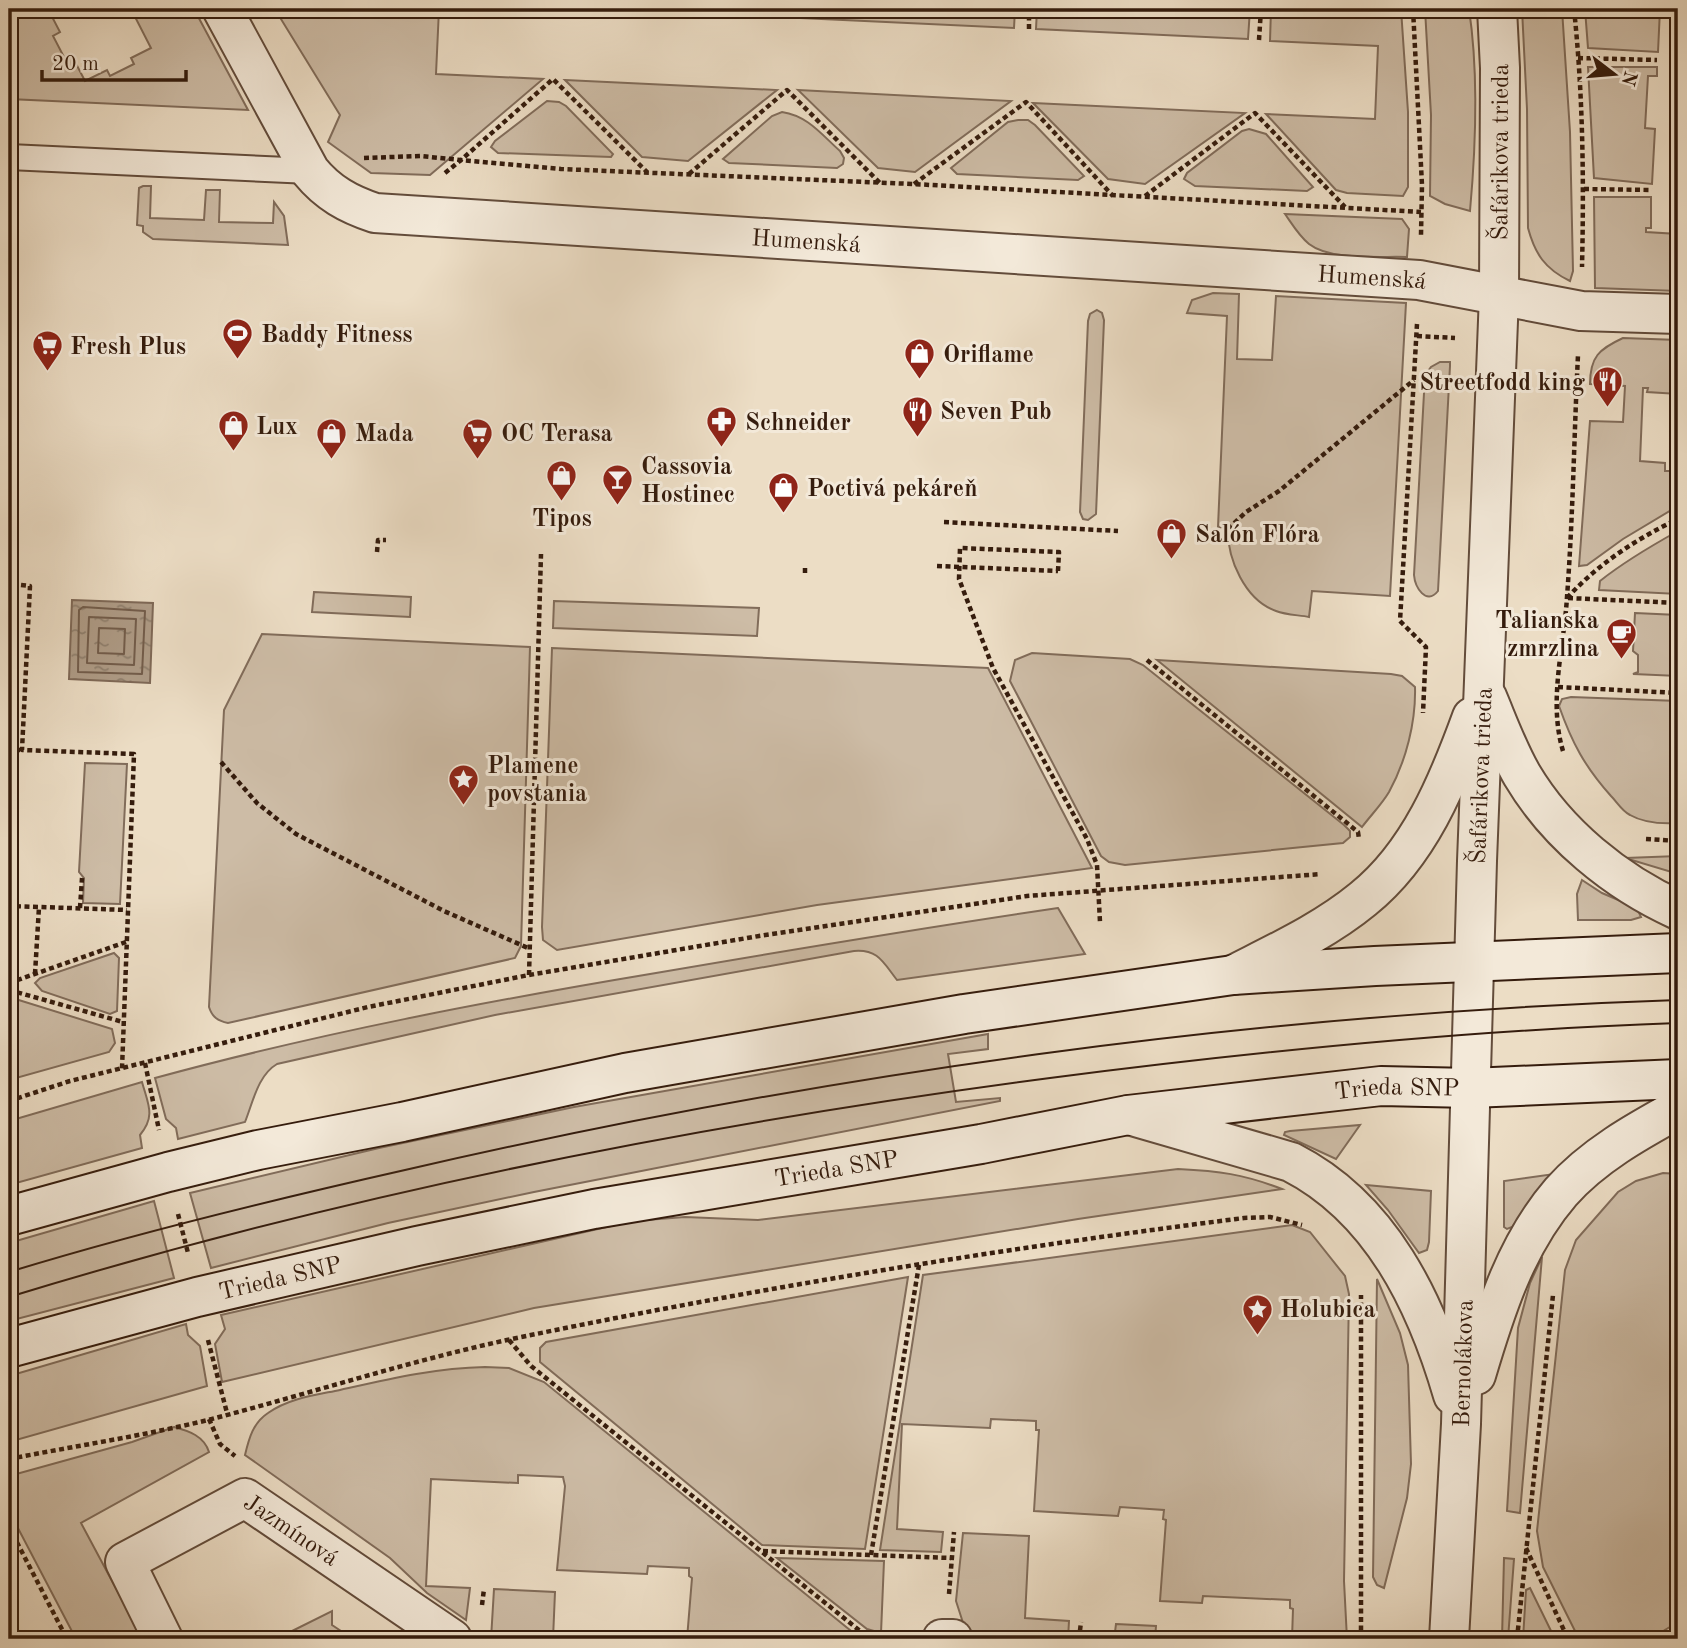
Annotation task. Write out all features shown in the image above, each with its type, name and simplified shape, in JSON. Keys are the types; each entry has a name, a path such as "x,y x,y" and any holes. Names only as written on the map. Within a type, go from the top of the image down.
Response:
{"street":[{"name":"Humenská","path":"222,9 310,171 321,185 353,206 375,213 1419,280 1499,295"},
{"name":"Šafárikova trieda","path":"1471,1088 1499,295 1500,68 1497,9"},
{"path":"1499,295 1581,311 1678,314"},
{"path":"1483,689 1521,774 1563,829 1606,867 1636,888 1678,910"},
{"path":"1233,975 1317,932 1364,898 1401,861 1434,808 1483,689"},
{"path":"9,1216 258,1150 625,1073 964,1014 1233,975 1678,953"},
{"name":"Trieda SNP","path":"9,1348 197,1297 594,1209 981,1144 1128,1115 1381,1086 1471,1088 1678,1079"},
{"name":"Bernolákova","path":"1449,1639 1461,1424 1471,1088"},
{"path":"1461,1424 1495,1311 1508,1279 1543,1217 1561,1192 1599,1158 1678,1109"},
{"path":"1128,1115 1291,1162 1308,1171 1336,1193 1368,1224 1408,1279 1433,1334 1461,1424"},
{"name":"Jazmínová","path":"163,1639 125,1562 245,1498 452,1639"}],"lane":[{"path":"9,158 310,171"}],"path":[{"path":"791,9 791,17"},
{"path":"1029,9 1029,29"},
{"path":"1259,40 1261,9"},
{"path":"1413,9 1421,212 1400,621 1426,647 1426,669"},
{"path":"1564,754 1557,720 1558,687 1567,598 1584,189 1574,9"},
{"path":"1578,58 1657,60"},
{"path":"400,216 417,197 553,79 648,173"},
{"path":"688,174 786,90 880,183"},
{"path":"913,184 1026,102 1113,196"},
{"path":"1144,197 1255,113 1345,208"},
{"path":"310,171 376,156 420,156 561,169 913,184 1421,212"},
{"path":"1584,189 1652,190"},
{"path":"1228,528 1246,512 1279,491 1414,379"},
{"path":"1567,598 1602,564 1633,543 1678,519"},
{"path":"944,522 1118,531"},
{"path":"9,562 10,529"},
{"path":"377,552 378,540 386,540"},
{"path":"937,566 1058,571 1059,552 960,548 959,579 993,668 1087,839 1097,865 1100,922"},
{"path":"529,975 541,554"},
{"path":"805,566 805,573"},
{"path":"21,585 30,586 22,750"},
{"path":"1567,598 1678,603"},
{"path":"1147,660 1358,832 1360,845"},
{"path":"1558,687 1678,693"},
{"path":"16,712 24,712"},
{"path":"15,750 134,754 122,1069"},
{"path":"221,762 257,803 296,834 444,911 528,948"},
{"path":"9,1101 70,1081 368,1007 529,975 772,934 1027,896 1327,874"},
{"path":"78,907 82,878"},
{"path":"9,951 10,905 127,910"},
{"path":"35,974 39,907"},
{"path":"9,983 125,942"},
{"path":"9,990 123,1022"},
{"path":"145,1063 197,1297 227,1413"},
{"path":"9,1459 209,1419 444,1354 628,1316 1066,1240 1244,1218 1270,1217 1307,1226"},
{"path":"871,1555 919,1265"},
{"path":"1517,1639 1553,1287"},
{"path":"1360,1288 1363,1301 1361,1639"},
{"path":"509,1340 531,1366 870,1639"},
{"path":"9,1527 67,1639"},
{"path":"948,1639 954,1532"},
{"path":"9,1543 14,1536"},
{"path":"1526,1547 1568,1639"},
{"path":"761,1551 951,1558"},
{"path":"1079,1639 1081,1622"},
{"path":"1661,1639 1678,1629"}],"shaded area":[{"path":"9,9 48,9 60,32 53,36 65,59 72,56 85,81 107,70 110,76 134,64 131,58 151,48 131,9 194,9 248,110 9,99"},
{"path":"439,9 436,74 543,79 430,175 371,173 328,142 340,115 276,11"},
{"path":"630,9 780,9 780,16"},
{"path":"802,9 1015,9 1014,28 801,18"},
{"path":"1037,9 1250,9 1248,39 1036,29"},
{"path":"1271,9 1401,9 1408,112 1408,187 1403,196 1336,190 1266,114 1375,119 1378,46 1270,41"},
{"path":"1425,9 1469,9 1476,110 1470,211 1445,204 1430,196 1431,115"},
{"path":"1522,9 1562,9 1570,132 1573,271 1570,281 1542,260 1528,228 1527,109"},
{"path":"1585,9 1660,9 1658,52 1588,48"},
{"path":"1588,67 1657,67 1657,76 1648,76 1645,128 1655,129 1652,184 1594,178"},
{"path":"565,80 777,90 688,161 642,157"},
{"path":"798,90 1011,101 915,172 878,168"},
{"path":"547,101 566,106 613,154 611,157 498,153 491,147"},
{"path":"1033,103 1245,113 1145,184 1108,179"},
{"path":"782,112 799,117 814,127 840,151 844,158 843,164 837,168 729,163 723,159 772,116"},
{"path":"1028,120 1035,125 1084,176 1078,180 957,174 951,168 1008,122"},
{"path":"1249,129 1266,134 1313,187 1307,191 1195,186 1184,179 1187,173 1242,131"},
{"path":"151,186 150,218 204,220 206,190 220,190 219,222 273,223 274,202 284,216 288,245 153,239 143,232 143,226 137,225 139,188"},
{"path":"1594,197 1651,197 1651,228 1646,228 1646,232 1678,234 1678,291 1595,288"},
{"path":"1285,214 1402,219 1409,229 1407,257 1343,255 1318,249 1302,237"},
{"path":"1213,293 1239,294 1237,359 1272,360 1276,296 1406,303 1390,596 1312,591 1309,617 1280,612 1265,606 1255,598 1240,577 1231,552 1228,528 1218,527 1227,316 1187,313 1192,300"},
{"path":"1097,310 1102,313 1104,320 1096,514 1088,520 1083,519 1080,512 1088,321 1090,314"},
{"path":"1623,338 1678,340 1678,394 1647,392 1648,388 1643,388 1640,461 1665,463 1665,471 1678,471 1678,506 1623,539 1587,565 1579,566 1590,421 1623,422 1625,386 1590,384 1590,375 1597,355"},
{"path":"1440,362 1450,362 1450,366 1438,591 1429,597 1416,585 1414,575 1425,375 1431,367"},
{"path":"1678,531 1678,594 1599,590 1600,581 1609,574"},
{"path":"314,592 411,597 410,617 312,612"},
{"path":"554,601 759,608 757,636 553,628"},
{"path":"1635,613 1678,615 1678,676 1633,674 1638,672 1638,655 1633,651"},
{"path":"262,634 530,647 521,946 515,958 228,1023 214,1016 209,1007 224,710"},
{"path":"552,648 988,668 1092,868 817,905 557,950 543,940 542,927"},
{"path":"1032,653 1130,659 1143,665 1344,825 1350,831 1350,837 1343,843 1125,865 1109,862 1101,856 1010,681 1015,660"},
{"path":"1157,660 1402,676 1415,687 1414,714 1405,754 1389,792 1362,827"},
{"path":"1571,697 1678,701 1678,823 1641,820 1622,809 1594,775 1569,732 1559,706 1562,699"},
{"path":"85,763 127,764 120,904 83,903 84,878 79,872"},
{"path":"1678,856 1678,874 1625,858"},
{"path":"1582,880 1602,893 1637,908 1641,917 1631,920 1578,920 1577,894"},
{"path":"1058,908 1085,954 897,980 884,962 874,955 854,951 495,1015 277,1064 261,1082 245,1122 178,1139 176,1128 166,1119 155,1078 342,1032 467,1007 756,956"},
{"path":"114,953 119,958 117,1011 110,1014 42,991 35,983 40,978"},
{"path":"9,997 112,1029 115,1043 109,1052 9,1080"},
{"path":"988,1034 988,1049 948,1054 956,1102 1000,1098 1000,1101 534,1192 388,1223 211,1268 190,1193 379,1148 574,1107"},
{"path":"142,1082 149,1116 140,1135 142,1148 9,1185 9,1121"},
{"path":"1360,1125 1336,1159 1284,1135 1290,1131"},
{"path":"1178,1169 1231,1174 1282,1189 1078,1219 534,1308 222,1382 215,1344 225,1329 221,1315 633,1221 685,1217 758,1220"},
{"path":"1663,1173 1678,1174 1678,1622 1650,1639 1579,1639 1543,1567 1537,1531 1565,1270 1576,1240 1618,1192 1636,1181"},
{"path":"1554,1174 1512,1227 1504,1227 1504,1181"},
{"path":"1366,1185 1431,1191 1427,1250 1419,1253"},
{"path":"154,1201 174,1278 9,1321 9,1243"},
{"path":"1292,1225 1310,1232 1345,1276 1349,1294 1344,1581 1347,1639 1292,1639 1293,1609 1290,1608 1290,1600 1203,1596 1202,1603 1160,1601 1166,1520 1163,1519 1164,1510 1120,1507 1118,1516 1034,1511 1039,1430 1036,1430 1036,1421 991,1419 990,1428 902,1424 897,1529 943,1532 941,1552 880,1550 923,1275"},
{"path":"1542,1257 1520,1513 1507,1511 1518,1328 1530,1283"},
{"path":"908,1277 865,1549 762,1545 540,1362 540,1348 546,1342"},
{"path":"1377,1279 1400,1333 1408,1365 1411,1464 1407,1498 1384,1588 1377,1585 1373,1577"},
{"path":"186,1324 188,1335 200,1346 207,1386 9,1442 9,1376"},
{"path":"485,1367 509,1368 544,1382 861,1639 687,1639 692,1578 689,1576 689,1568 648,1566 647,1574 557,1570 565,1486 563,1477 518,1475 518,1483 431,1479 426,1586 470,1588 466,1620 427,1593 390,1558 245,1455 250,1437 259,1421 276,1408 294,1400 412,1375"},
{"path":"174,1427 200,1438 209,1452 81,1523 143,1639 76,1639 9,1511 9,1476 132,1442"},
{"path":"963,1533 1029,1536 1025,1618 1069,1621 1068,1639 979,1639 965,1629 956,1601"},
{"path":"777,1558 884,1561 881,1633 867,1629"},
{"path":"1504,1558 1514,1559 1508,1639 1502,1639"},
{"path":"1530,1588 1555,1639 1523,1639 1526,1590"},
{"path":"494,1589 555,1592 553,1639 491,1639"},
{"path":"332,1611 332,1625 353,1639 276,1639"},
{"path":"1116,1624 1156,1626 1155,1639 1089,1639 1089,1631 1115,1632"}],"water":[{"path":"72,600 153,603 150,683 69,679"}],"tram line":[{"path":"9,1272 206,1217 405,1170 719,1105 878,1078 1037,1054 1358,1019 1518,1007 1678,1000"},
{"path":"9,1297 265,1225 395,1194 656,1140 787,1117 918,1096 1207,1059 1442,1036 1678,1023"}],"place":[{"name":"Baddy Fitness","path":"238,361"},
{"name":"Fresh Plus","path":"47,373"},
{"name":"Oriflame","path":"920,381"},
{"name":"Streetfodd king","path":"1608,409"},
{"name":"Seven Pub","path":"917,438"},
{"name":"Schneider","path":"722,449"},
{"name":"Lux","path":"233,453"},
{"name":"Mada","path":"332,460"},
{"name":"OC Terasa","path":"478,460"},
{"name":"Tipos","path":"562,503"},
{"name":"Cassovia Hostinec","path":"618,507"},
{"name":"Poctivá pekáreň","path":"784,515"},
{"name":"Salón Flóra","path":"1172,561"},
{"name":"Talianska zmrzlina","path":"1622,661"},
{"name":"Plamene povstania","path":"464,806"},
{"name":"Holubica","path":"1257,1336"}]}
